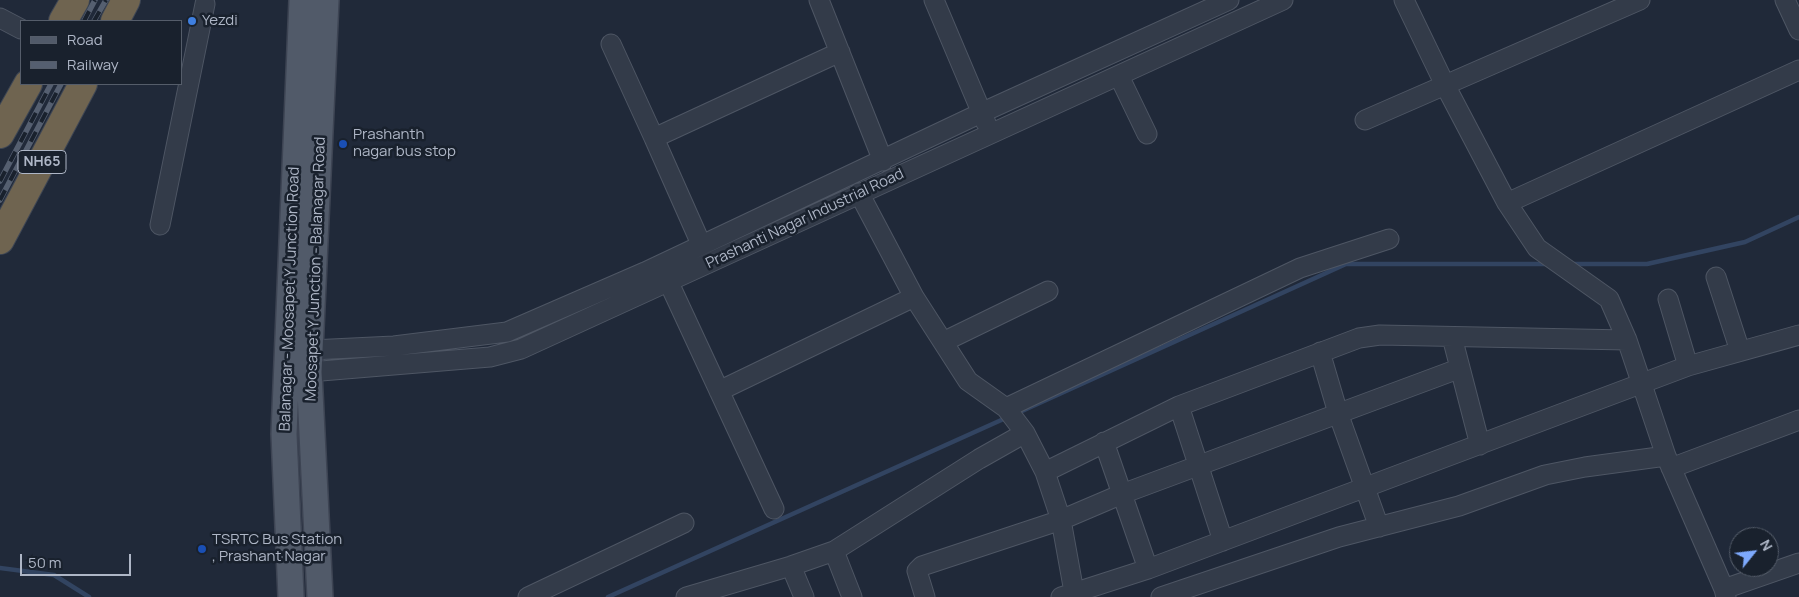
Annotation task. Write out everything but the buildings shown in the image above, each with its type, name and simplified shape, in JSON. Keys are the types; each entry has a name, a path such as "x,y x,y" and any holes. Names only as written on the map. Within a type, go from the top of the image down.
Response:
{"highway":[{"path":"116,20 126,0"},
{"path":"0,134 27,85"},
{"name":"NH65","path":"0,240 82,85"}],"main road":[{"name":"Balanagar - Moosapet Y Junction Road","path":"291,597 284,434 302,0"},
{"name":"Moosapet Y Junction - Balanagar Road","path":"320,597 310,361 326,0"}],"street":[{"path":"819,0 883,161"},
{"name":"Prashanti Nagar Industrial Road","path":"310,361 394,346 507,332 883,161 981,113 1229,0"},
{"name":"Prashanti Nagar Industrial Road","path":"310,361 490,357 521,350 1282,0"},
{"path":"1404,0 1445,85 1507,203 1537,248 1609,299 1627,340 1669,462 1725,593 1799,563"},
{"path":"1365,120 1640,0"},
{"path":"1785,0 1799,30"},
{"path":"940,2 990,133"},
{"path":"160,225 205,4"},
{"path":"0,18 20,28"},
{"path":"611,44 701,244"},
{"path":"654,138 840,52"},
{"path":"1507,203 1799,70"},
{"path":"1119,76 1147,134"},
{"path":"859,193 914,297 968,381 1007,410 1025,433 1045,472 1061,520 1067,595 1148,569 1688,366 1799,335"},
{"path":"1007,410 1300,268 1389,238"},
{"path":"1716,277 1740,351"},
{"path":"669,283 774,509"},
{"path":"943,342 1048,292"},
{"path":"719,391 914,297"},
{"path":"1668,298 1688,366"},
{"path":"1045,472 1179,406 1320,352 1366,337 1627,340"},
{"path":"1452,337 1458,369 1480,445"},
{"path":"1320,352 1338,413 1379,527"},
{"path":"925,597 917,571 918,568 1061,520 1198,465 1458,369"},
{"path":"1179,406 1223,541"},
{"path":"1161,597 1307,547 1425,513 1459,506 1545,475 1585,466 1669,462 1799,420"},
{"path":"686,597 791,566 834,551 979,459 1025,433"},
{"path":"1104,442 1148,569"},
{"path":"528,597 684,523"},
{"path":"834,551 852,597"},
{"path":"791,566 804,597"}],"waterway":[{"path":"1571,264 1647,264 1745,242 1799,217"},
{"path":"1022,411 1346,264 1548,264"},
{"path":"608,597 1008,417"},
{"path":"0,568 54,575 89,597"}],"railway":[{"path":"85,20 95,0"},
{"path":"95,20 106,0"},
{"path":"0,181 50,85"},
{"path":"0,200 60,85"}],"place":[{"name":"Yezdi","path":"192,21"},
{"name":"Prashanth nagar bus stop","path":"343,144"},
{"name":"TSRTC Bus Station , Prashant Nagar","path":"202,549"}]}
